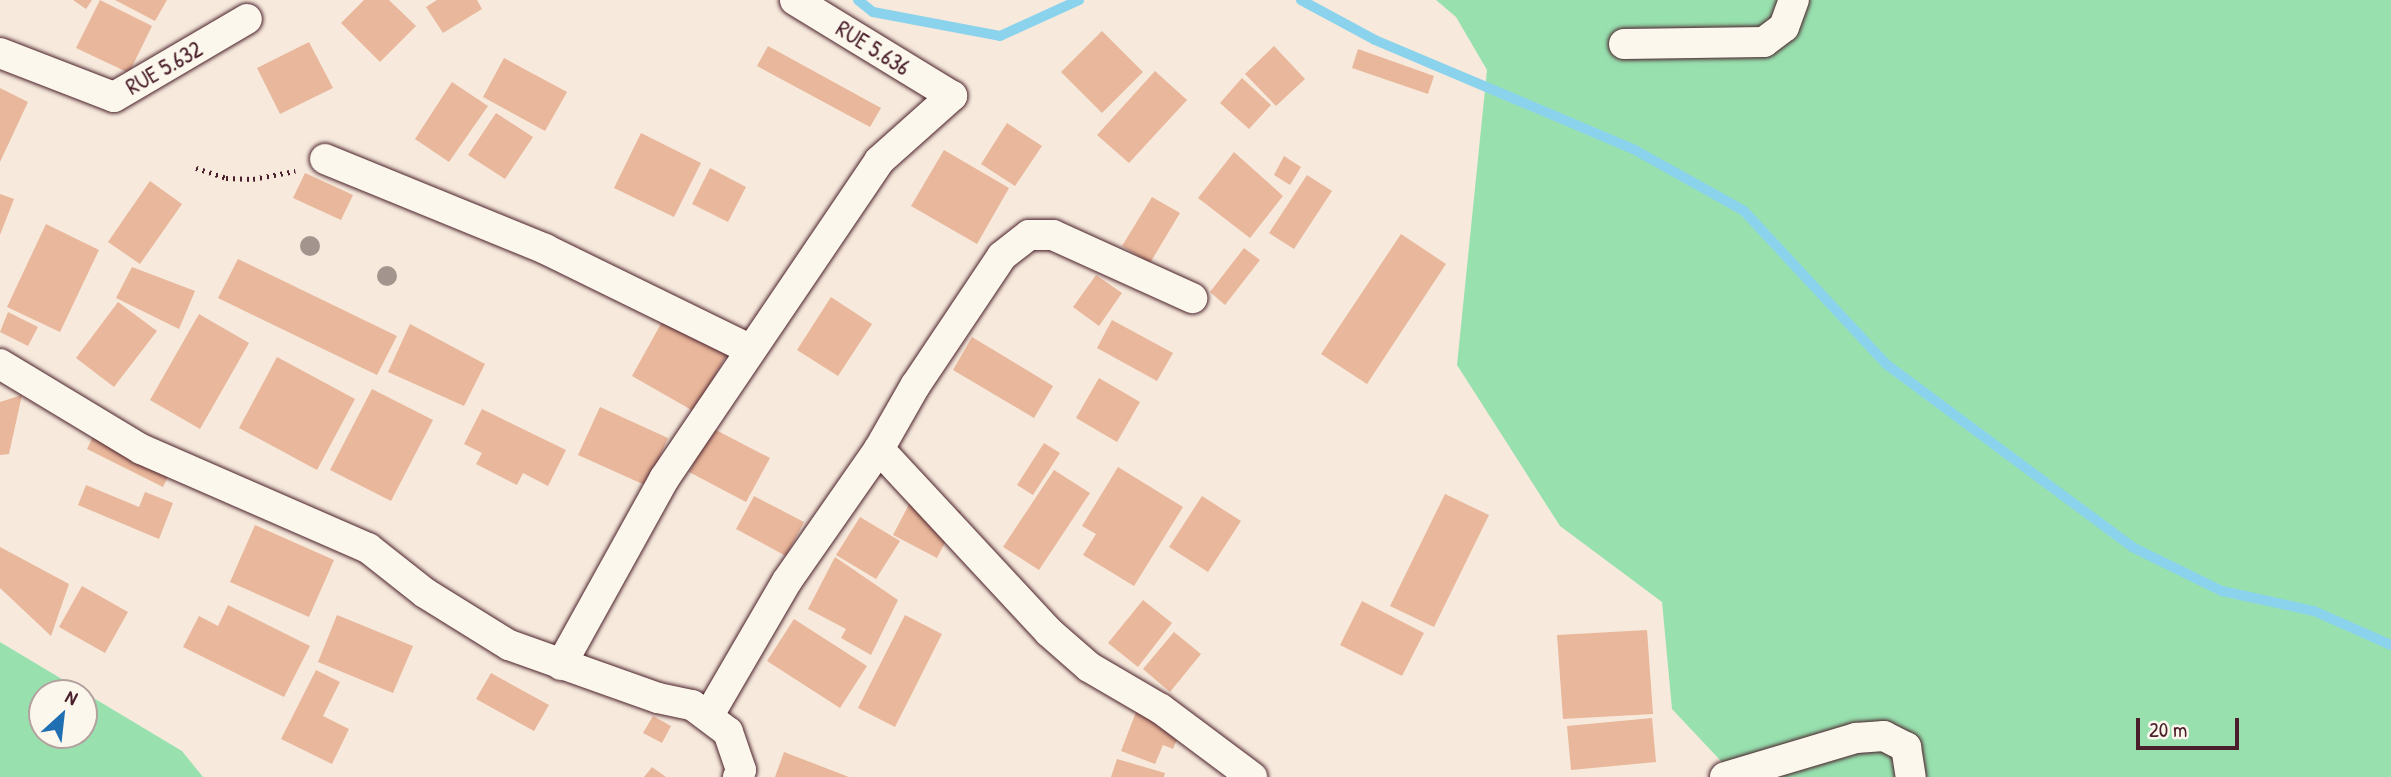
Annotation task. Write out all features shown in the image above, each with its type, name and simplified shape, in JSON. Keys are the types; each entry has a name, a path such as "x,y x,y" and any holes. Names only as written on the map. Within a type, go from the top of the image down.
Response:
{"street":[{"name":"RUE 5.636","path":"751,350 878,161 952,96 795,0"},
{"path":"1624,44 1764,42 1784,27 1794,0"},
{"name":"RUE 5.632","path":"0,53 114,97 247,19"},
{"path":"326,159 545,249 751,350 664,479 561,664"},
{"path":"709,715 788,581 879,449 915,386 1002,256 1029,235 1053,235 1086,246 1192,298"},
{"path":"0,364 141,449 368,548 425,593 509,645 692,705 709,715 728,732 741,769 738,777"},
{"path":"879,449 1049,632 1089,667 1161,709 1252,777"},
{"path":"1726,777 1856,738 1884,736 1906,747 1910,777"}],"path":[{"path":"196,168 226,178 253,179 286,174 326,159"}],"green space":[{"path":"1436,0 2391,0 2391,777 1736,777 1672,709 1662,602 1560,526 1457,365 1487,70 1456,17"},
{"path":"0,642 62,679 28,679 28,749 98,749 98,701 182,751 203,777 0,777"}],"building":[{"path":"73,0 92,0 86,9"},
{"path":"100,0 152,26 129,73 76,48"},
{"path":"115,0 167,0 155,21"},
{"path":"364,0 389,0 416,26 380,62 341,23"},
{"path":"437,0 477,0 482,9 443,33 426,7"},
{"path":"1102,31 1143,72 1102,113 1061,72"},
{"path":"309,42 333,88 280,114 257,68"},
{"path":"768,46 881,108 870,127 757,66"},
{"path":"1274,46 1305,79 1276,106 1245,74"},
{"path":"1358,49 1434,76 1428,94 1352,68"},
{"path":"504,58 567,92 545,131 483,97"},
{"path":"1155,71 1187,100 1129,163 1097,135"},
{"path":"1242,78 1271,105 1249,129 1220,103"},
{"path":"452,82 488,106 449,162 415,139"},
{"path":"0,88 28,102 0,162"},
{"path":"496,113 533,137 505,179 468,155"},
{"path":"1007,123 1042,146 1015,186 981,164"},
{"path":"641,133 701,163 674,217 614,188"},
{"path":"944,150 1009,188 977,244 911,206"},
{"path":"1234,152 1283,196 1250,238 1198,198"},
{"path":"1284,156 1301,167 1290,185 1274,175"},
{"path":"710,168 746,187 728,222 692,204"},
{"path":"305,173 353,195 341,220 293,198"},
{"path":"1307,175 1332,191 1294,249 1269,233"},
{"path":"150,181 182,204 140,264 108,242"},
{"path":"0,194 14,199 0,235"},
{"path":"1152,197 1180,213 1150,263 1122,246"},
{"path":"46,224 99,250 60,332 7,307"},
{"path":"1401,234 1446,264 1367,384 1321,354"},
{"path":"1244,248 1260,260 1225,305 1210,292"},
{"path":"238,259 397,336 377,375 218,298"},
{"path":"132,267 195,291 179,329 116,298"},
{"path":"1096,275 1122,293 1099,326 1073,307"},
{"path":"831,297 872,324 838,376 797,350"},
{"path":"118,302 157,331 114,387 76,358"},
{"path":"8,312 38,327 28,346 0,332"},
{"path":"199,314 249,343 200,429 150,400"},
{"path":"663,320 727,354 695,412 632,376"},
{"path":"1112,320 1173,353 1157,381 1097,348"},
{"path":"410,324 485,364 464,406 388,372"},
{"path":"972,337 1053,386 1034,418 953,370"},
{"path":"277,357 355,399 317,470 239,428"},
{"path":"1099,378 1140,402 1117,442 1076,418"},
{"path":"372,389 433,420 391,501 330,470"},
{"path":"22,395 9,454 0,455 0,402"},
{"path":"600,407 668,438 647,486 578,455"},
{"path":"482,409 566,450 548,486 523,473 517,485 476,464 482,453 464,444"},
{"path":"712,428 770,458 746,502 689,472"},
{"path":"96,430 172,468 163,487 87,449"},
{"path":"1044,443 1060,453 1033,495 1017,485"},
{"path":"1118,467 1183,507 1134,586 1083,555 1096,534 1082,526"},
{"path":"1054,470 1090,493 1039,570 1003,547"},
{"path":"86,485 139,507 145,492 173,503 159,539 78,505"},
{"path":"917,489 961,512 937,558 893,535"},
{"path":"1445,494 1489,515 1434,627 1390,606"},
{"path":"754,496 804,522 786,556 736,529"},
{"path":"1202,496 1241,521 1208,572 1169,547"},
{"path":"860,517 900,541 876,579 836,555"},
{"path":"255,525 334,560 309,617 230,582"},
{"path":"0,547 69,584 51,636 0,588"},
{"path":"835,557 898,600 871,655 841,638 846,629 808,609"},
{"path":"82,586 128,612 105,653 59,627"},
{"path":"1143,600 1172,623 1138,667 1108,643"},
{"path":"1362,601 1424,633 1402,676 1340,645"},
{"path":"228,605 310,646 284,697 183,647 199,616 218,626"},
{"path":"337,615 413,646 393,693 318,662"},
{"path":"905,615 942,634 895,727 858,708"},
{"path":"794,619 867,666 840,708 767,661"},
{"path":"1647,630 1653,714 1563,719 1557,635"},
{"path":"1174,632 1201,654 1170,692 1143,669"},
{"path":"316,670 340,682 323,716 349,729 332,764 281,739"},
{"path":"491,673 549,705 534,731 476,699"},
{"path":"1141,699 1186,716 1173,749 1163,745 1155,764 1121,751"},
{"path":"653,716 671,726 662,743 643,733"},
{"path":"1652,718 1656,762 1571,770 1567,726"},
{"path":"784,752 849,777 775,777"},
{"path":"1117,759 1165,773 1164,777 1111,777"},
{"path":"652,767 666,777 644,777"}],"waterway":[{"path":"858,0 873,12 1000,36 1079,0"},
{"path":"1301,0 1375,40 1635,150 1744,211 1886,364 2132,547 2222,591 2314,611 2391,645"}]}
